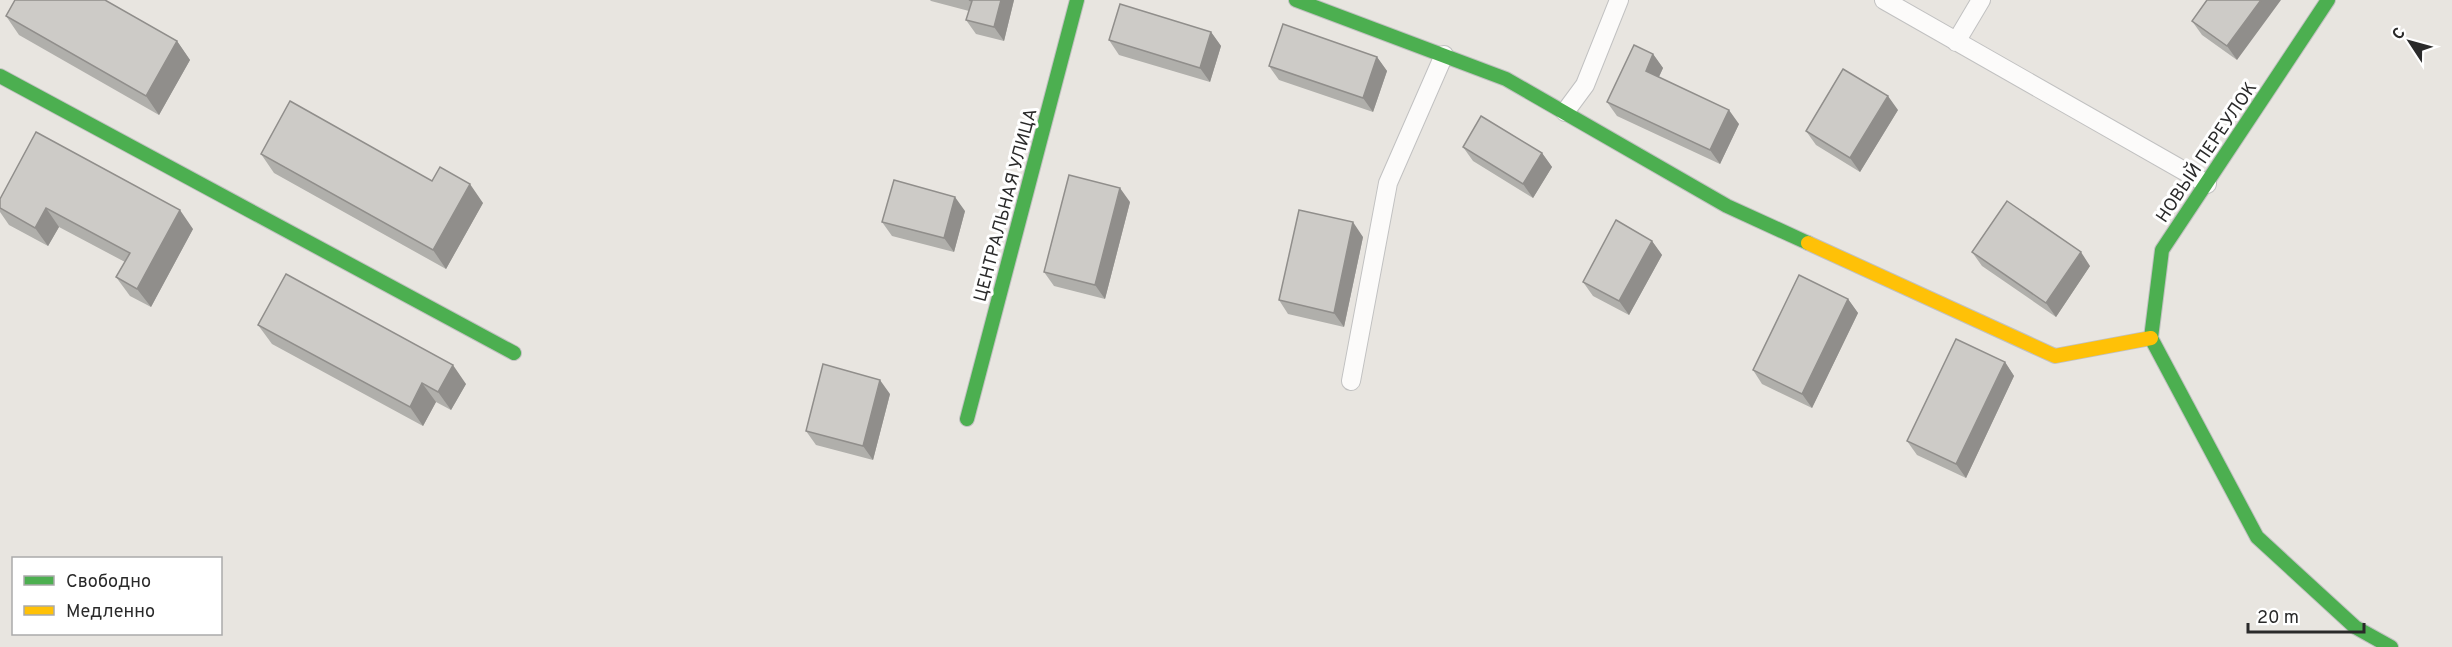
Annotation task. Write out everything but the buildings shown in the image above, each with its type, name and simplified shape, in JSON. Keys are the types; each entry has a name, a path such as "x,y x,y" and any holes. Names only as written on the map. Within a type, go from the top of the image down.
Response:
{"street":[{"name":"ЦЕНТРАЛЬНАЯ УЛИЦА","path":"967,419 1077,0"},
{"path":"1296,0 1506,79 1727,206 2055,356 2151,338 2257,537 2355,627 2391,647"},
{"name":"НОВЫЙ ПЕРЕУЛОК","path":"2151,338 2162,250 2328,0"},
{"path":"0,76 514,353"}],"lane":[{"path":"1565,112 1585,85 1619,0"},
{"path":"1884,0 2207,184"},
{"path":"1956,42 1981,0"},
{"path":"1351,381 1388,183 1444,55"}],"traffic: fast":[{"path":"967,419 1077,0"},
{"path":"1296,0 1506,79 1727,206 1808,243"},
{"path":"2151,338 2162,250 2328,0"},
{"path":"0,76 514,353"},
{"path":"2151,338 2257,537 2355,627 2391,647"}],"traffic: slow":[{"path":"1808,243 2055,356 2151,338"}]}
